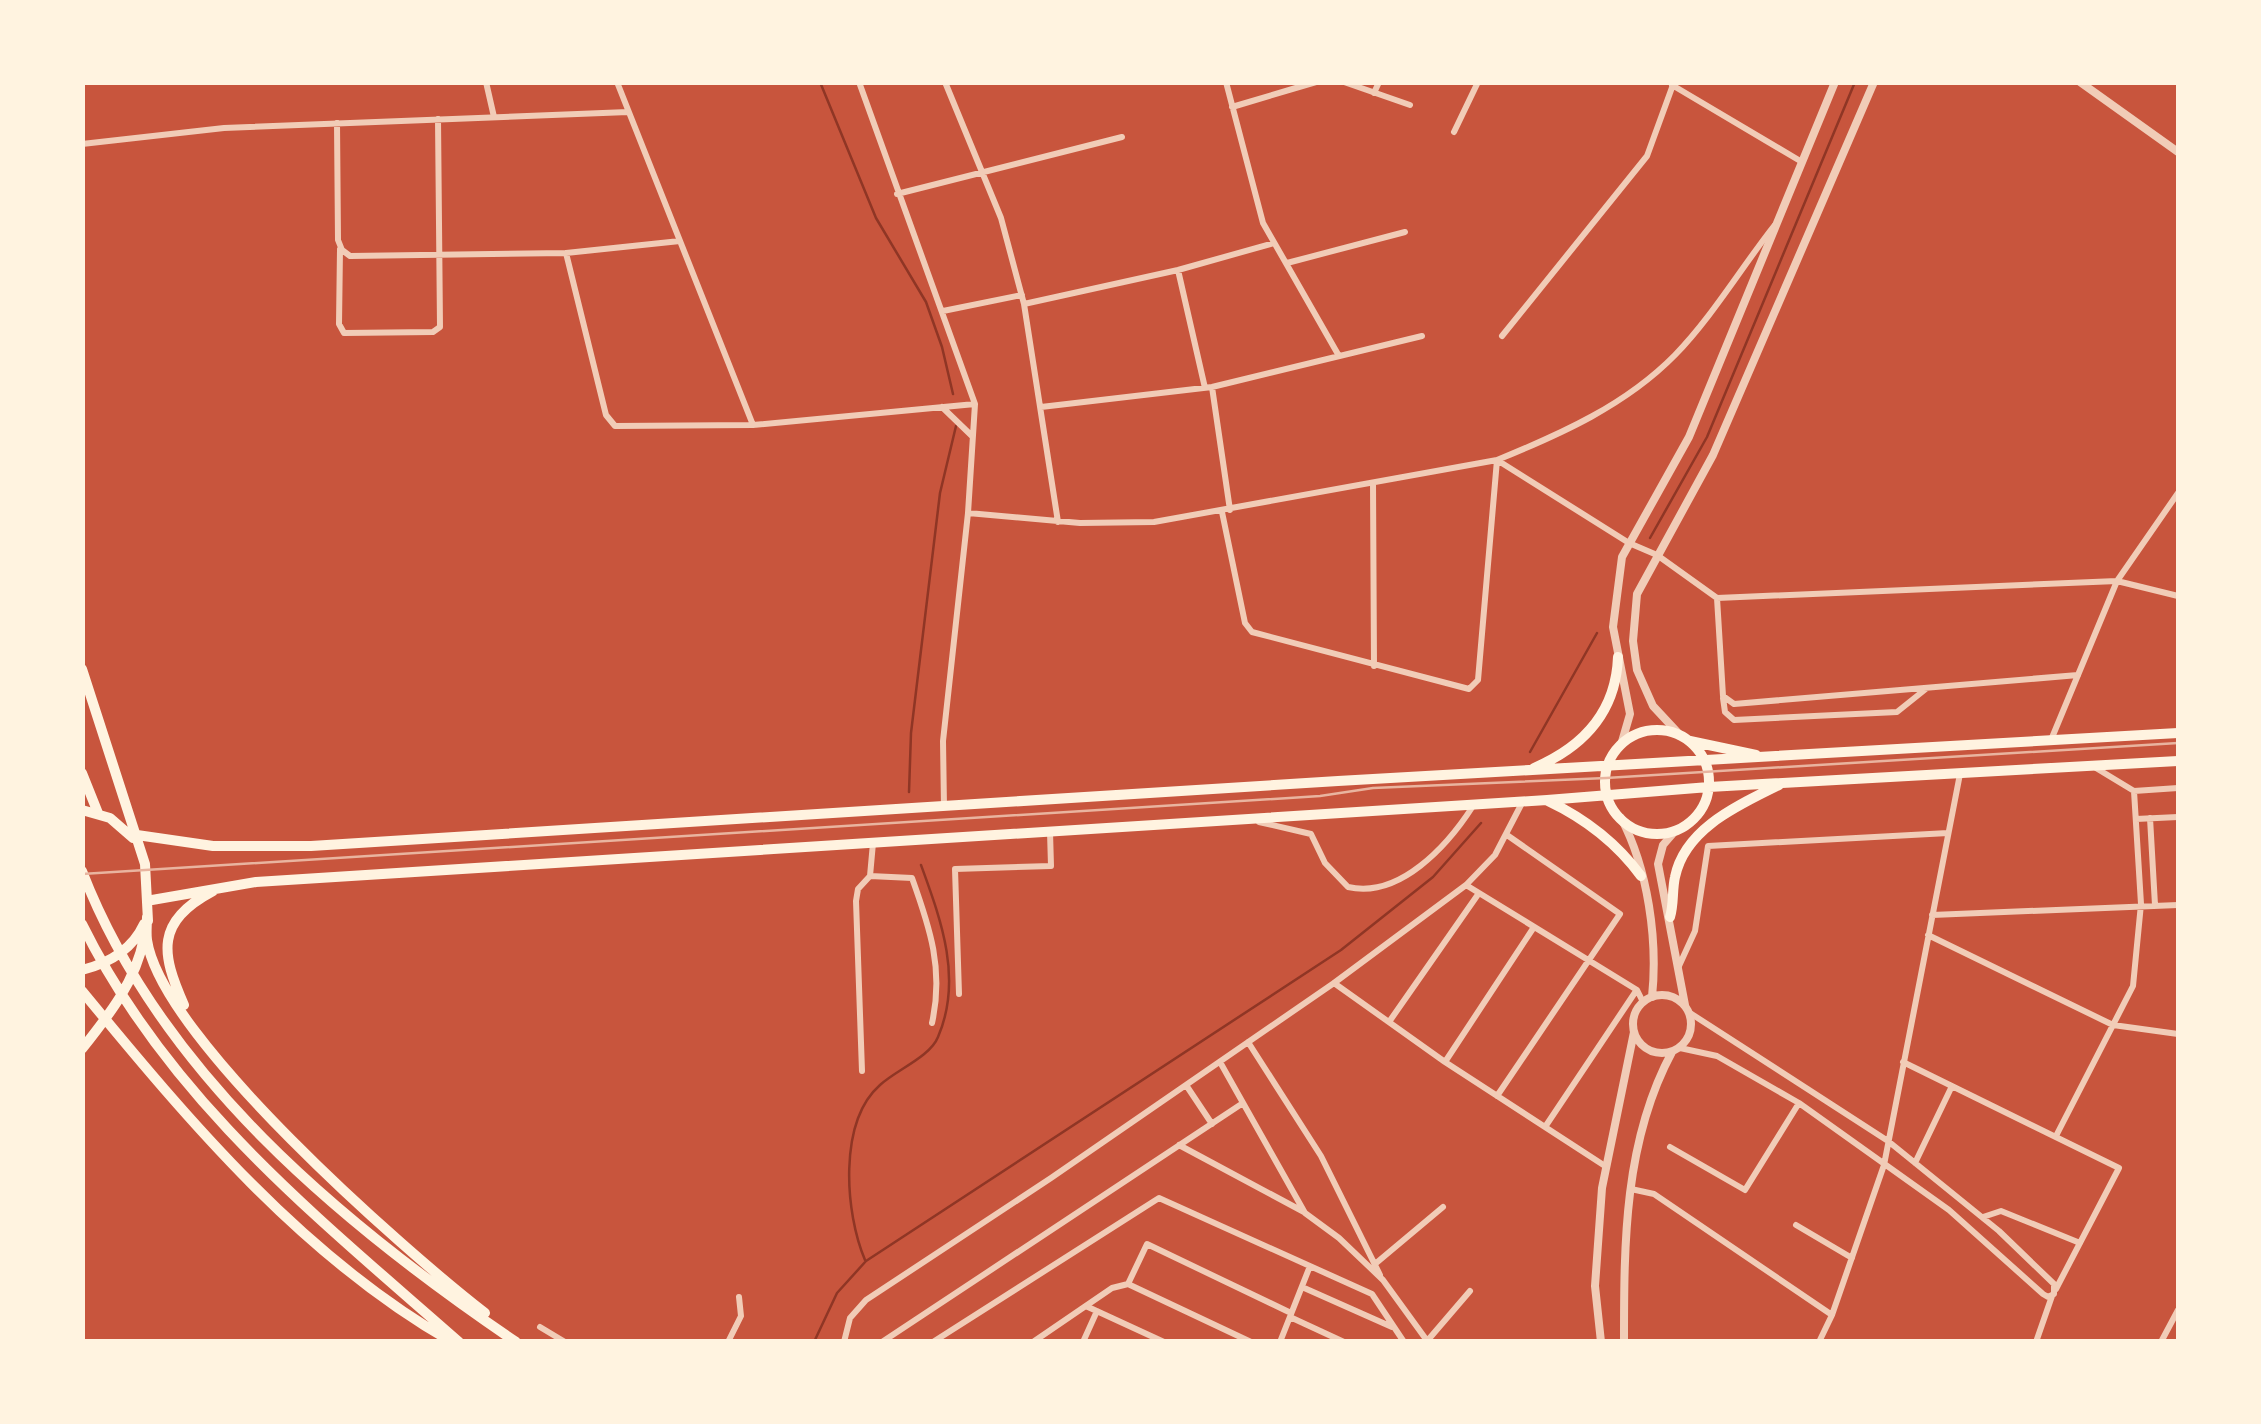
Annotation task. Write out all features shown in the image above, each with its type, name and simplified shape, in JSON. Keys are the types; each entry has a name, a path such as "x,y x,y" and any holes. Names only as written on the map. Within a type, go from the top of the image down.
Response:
{"highway":[{"path":"1524,771 1565,752 1595,726 1614,690 1618,657"},
{"path":"82,669 140,850 149,913 141,953 120,1000 82,1050"},
{"path":"1684,738 1705,762 1709,786 1700,812 1676,830 1662,834 1644,832 1621,818 1607,795 1608,768 1621,744 1644,732 1662,730 1772,758"},
{"path":"82,810 98,813 130,834 213,846 310,846 2178,733"},
{"path":"152,900 228,885 1523,802 1709,786 2178,760"},
{"path":"82,773 98,813"},
{"path":"1670,917 1674,879 1692,844 1728,811 1784,783"},
{"path":"1547,800 1596,828 1641,876"},
{"path":"130,834 149,866 152,900 147,941 164,985 197,1034 253,1099 328,1174 436,1275 519,1342"},
{"path":"82,871 143,993 200,1070 314,1188 430,1284 519,1342"},
{"path":"197,1034 168,970 167,943 186,908 228,885"},
{"path":"82,970 100,965 129,946 148,917"},
{"path":"82,924 134,1017 193,1094 296,1200 455,1342"},
{"path":"82,991 179,1110 273,1204 416,1321 455,1342"}],"street":[{"path":"486,82 494,117"},
{"path":"617,82 752,425"},
{"path":"859,82 974,404 968,512 943,741 944,808"},
{"path":"945,82 1002,218 1022,295 1058,522"},
{"path":"1226,82 1254,195 1274,243 1339,356"},
{"path":"1232,107 1316,82"},
{"path":"1344,82 1410,106"},
{"path":"1374,93 1379,82"},
{"path":"1454,132 1478,82"},
{"path":"1621,744 1628,733 1630,714 1613,627 1622,557 1689,438 1835,82"},
{"path":"1684,738 1647,694 1633,651 1635,605 1641,583 1714,455 1874,82"},
{"path":"2080,82 2178,152"},
{"path":"1502,336 1647,156 1673,84 1802,162"},
{"path":"82,144 186,130 628,112"},
{"path":"337,123 339,324 342,331 350,334 438,330 442,322 438,119"},
{"path":"897,194 1122,137"},
{"path":"968,512 1058,522 1154,522 1497,460 1582,422 1665,364 1693,334 1778,221"},
{"path":"1287,263 1406,232"},
{"path":"340,247 350,256 566,253 680,241"},
{"path":"1024,304 1178,270 1274,243"},
{"path":"566,253 608,422 618,427 752,425 974,404"},
{"path":"1178,270 1208,387 1249,630 1464,689 1476,684 1497,460"},
{"path":"943,311 1022,295"},
{"path":"1041,408 1208,387 1422,336"},
{"path":"941,406 972,436"},
{"path":"1497,460 1657,556 1717,598 2117,581 2178,596"},
{"path":"1373,483 1374,666"},
{"path":"2050,742 2117,581 2178,493"},
{"path":"1717,598 1725,712 1734,720 1897,712 1928,688"},
{"path":"1723,696 1734,704 2078,675"},
{"path":"2092,766 2134,791 2178,788"},
{"path":"1819,1342 1884,1166 1960,774"},
{"path":"2056,1136 2132,986 2140,904 2134,791"},
{"path":"844,1342 847,1323 861,1304 1220,1062 1466,885 1488,864 1523,802"},
{"path":"1250,820 1311,834 1325,863 1348,888 1362,890 1383,886 1423,863 1446,843 1474,805"},
{"path":"2136,819 2178,817"},
{"path":"1621,818 1641,876 1652,943 1647,1000"},
{"path":"2150,818 2155,905"},
{"path":"1624,1342 1624,1260 1638,1138 1653,1088 1691,1032 1658,858 1676,830"},
{"path":"959,994 954,868 1051,866 1050,832"},
{"path":"1678,968 1694,931 1708,846 1948,834"},
{"path":"1497,1096 1620,912 1507,835"},
{"path":"862,1071 856,902 858,889 870,876 874,843"},
{"path":"870,876 912,878 936,950 938,982 932,1023"},
{"path":"1466,885 1647,1000"},
{"path":"1389,1022 1479,893"},
{"path":"1932,915 2178,905"},
{"path":"1445,1062 1534,927"},
{"path":"1928,935 2113,1024 2178,1034"},
{"path":"1334,982 1445,1062 1606,1166"},
{"path":"1545,1127 1636,990"},
{"path":"1601,1342 1596,1286 1606,1166 1635,1013 1647,1000 1667,995 1888,1141 1983,1217 2054,1292"},
{"path":"1634,1032 1653,1052 1676,1050 1717,1056 1799,1103 1949,1210 2042,1294 2054,1292"},
{"path":"1248,1042 1321,1156 1383,1280"},
{"path":"1220,1062 1305,1213"},
{"path":"1903,1062 2119,1168 2054,1292 2036,1342"},
{"path":"1186,1085 1212,1124"},
{"path":"1915,1163 1952,1086"},
{"path":"882,1342 1243,1103"},
{"path":"1670,1147 1746,1190 1799,1103"},
{"path":"1180,1145 1305,1213 1347,1245 1383,1280 1428,1341 1470,1291"},
{"path":"1631,1189 1654,1194 1832,1315"},
{"path":"933,1342 1159,1198 1372,1294 1404,1342"},
{"path":"1375,1264 1442,1207"},
{"path":"1983,1217 2001,1211 2080,1243"},
{"path":"1796,1225 1852,1258"},
{"path":"1128,1284 1146,1244 1344,1342"},
{"path":"1280,1342 1310,1266"},
{"path":"1032,1342 1112,1288 1128,1284 1250,1341"},
{"path":"1302,1286 1396,1329"},
{"path":"728,1342 741,1316 739,1297"},
{"path":"1088,1307 1164,1342"},
{"path":"2161,1342 2178,1310"},
{"path":"1083,1342 1097,1311"},
{"path":"540,1327 565,1342"}],"waterway":[{"path":"820,82 876,218 926,302 953,394"},
{"path":"1650,538 1707,437 1855,82"},
{"path":"909,792 911,733 940,493 956,426"},
{"path":"1530,752 1597,633"},
{"path":"814,1342 837,1293 866,1261 1341,950 1433,877 1481,823"},
{"path":"865,1260 850,1194 849,1169 857,1121 866,1101 880,1085 934,1044 949,993 942,928 921,865"}],"tram line":[{"path":"82,874 1320,796 1373,788 1606,778 2178,743"}]}
